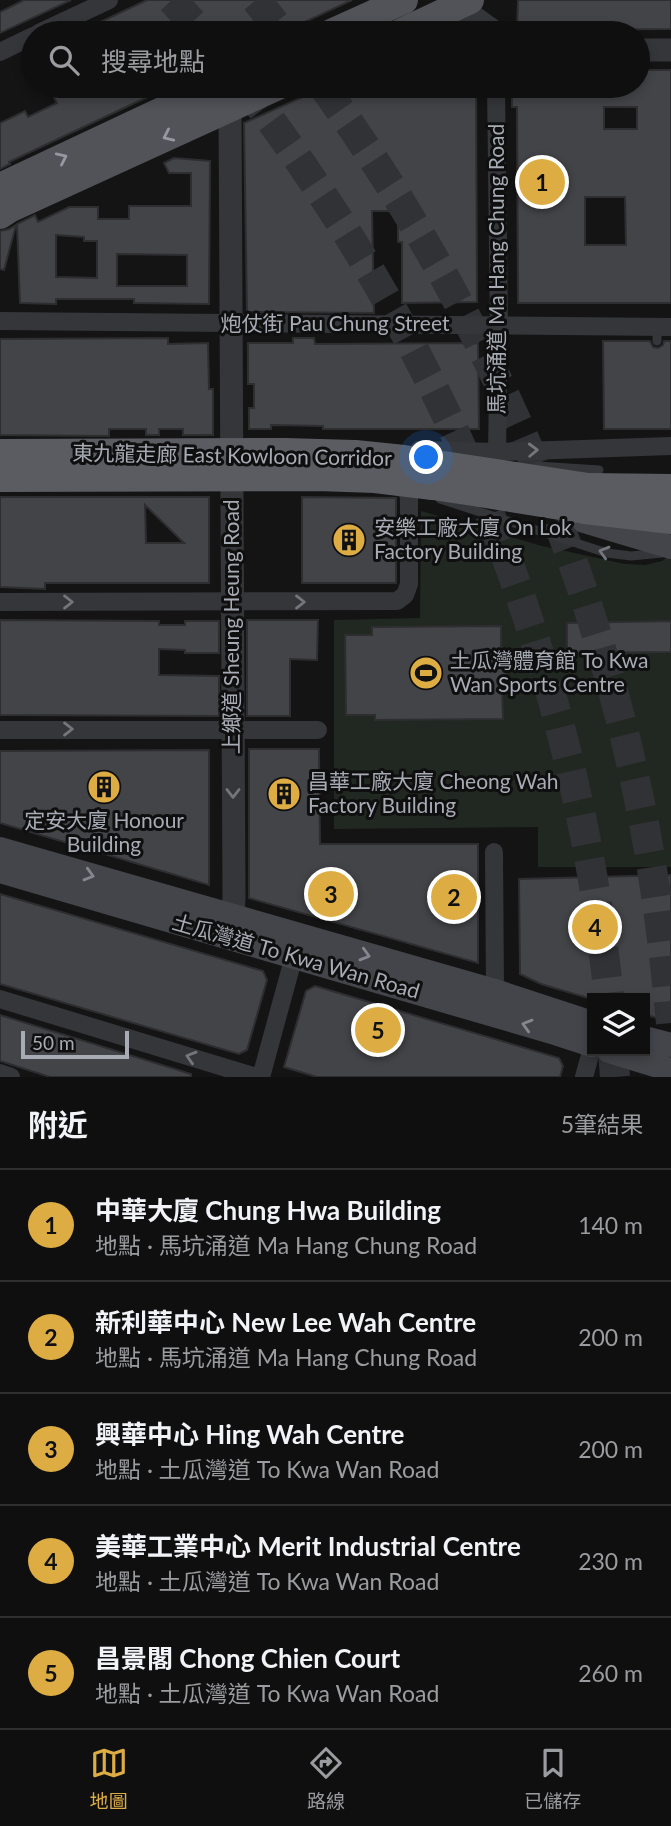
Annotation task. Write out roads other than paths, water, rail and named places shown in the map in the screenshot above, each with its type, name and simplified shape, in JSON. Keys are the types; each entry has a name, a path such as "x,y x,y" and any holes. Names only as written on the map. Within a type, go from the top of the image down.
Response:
{"highway":[{"name":"東九龍走廊 East Kowloon Corridor","path":"0,454 285,453 414,461 589,497 671,519"},
{"name":"東九龍走廊 East Kowloon Corridor","path":"0,479 318,476 375,478 589,497 671,499"},
{"path":"589,497 671,489"}],"main road":[{"path":"358,21 404,0"},
{"path":"421,21 450,4"},
{"path":"0,187 221,98"},
{"path":"0,215 221,98"},
{"path":"589,497 671,550"},
{"name":"土瓜灣道 To Kwa Wan Road","path":"0,849 231,927 297,946 587,1045"},
{"name":"土瓜灣道 To Kwa Wan Road","path":"0,872 231,927"},
{"name":"土瓜灣道 To Kwa Wan Road","path":"297,946 495,991 587,1021"},
{"path":"650,1039 671,1045"},
{"path":"625,1056 671,1070"}],"street":[{"path":"64,21 109,0"},
{"path":"450,4 462,21"},
{"path":"450,4 477,21"},
{"path":"0,52 21,42"},
{"path":"650,50 671,50"},
{"name":"上鄉道 Sheung Heung Road","path":"223,98 231,324 231,927"},
{"name":"馬坑涌道 Ma Hang Chung Road","path":"495,458 499,325 496,98"},
{"name":"炮仗街 Pau Chung Street","path":"0,321 499,325 606,332 662,332"},
{"path":"0,445 231,445 441,450 495,458 671,446"},
{"path":"0,479 391,481 401,484 409,496 409,584 405,595 391,602 0,603"},
{"path":"0,730 318,730"},
{"path":"494,852 495,991"},
{"path":"0,999 258,1077 297,946"},
{"path":"584,1077 590,1056"},
{"path":"0,1073 11,1077"}],"lane":[{"path":"416,450 419,479 427,490 438,498 607,553 631,556 671,550"},
{"path":"533,466 589,497"}],"tunnel":[{"path":"172,0 191,21"},
{"path":"256,0 273,21"},
{"path":"253,98 333,211 387,301 436,394 480,490 518,588 549,688 575,790 595,894 608,993"},
{"path":"331,98 380,170 433,257 481,347 563,534 596,631 623,729 653,877 671,1023"},
{"path":"613,1056 615,1077"}],"place":[{"name":"中華大廈 Chung Hwa Building","path":"542,182"},
{"name":"安樂工廠大廈 On Lok Factory Building","path":"349,540"},
{"name":"土瓜灣體育館 To Kwa Wan Sports Centre","path":"426,673"},
{"name":"定安大廈 Honour Building","path":"104,787"},
{"name":"昌華工廠大廈 Cheong Wah Factory Building","path":"284,794"},
{"name":"興華中心 Hing Wah Centre","path":"331,894"},
{"name":"新利華中心 New Lee Wah Centre","path":"454,897"},
{"name":"美華工業中心 Merit Industrial Centre","path":"595,927"},
{"name":"昌景閣 Chong Chien Court","path":"378,1030"}]}
